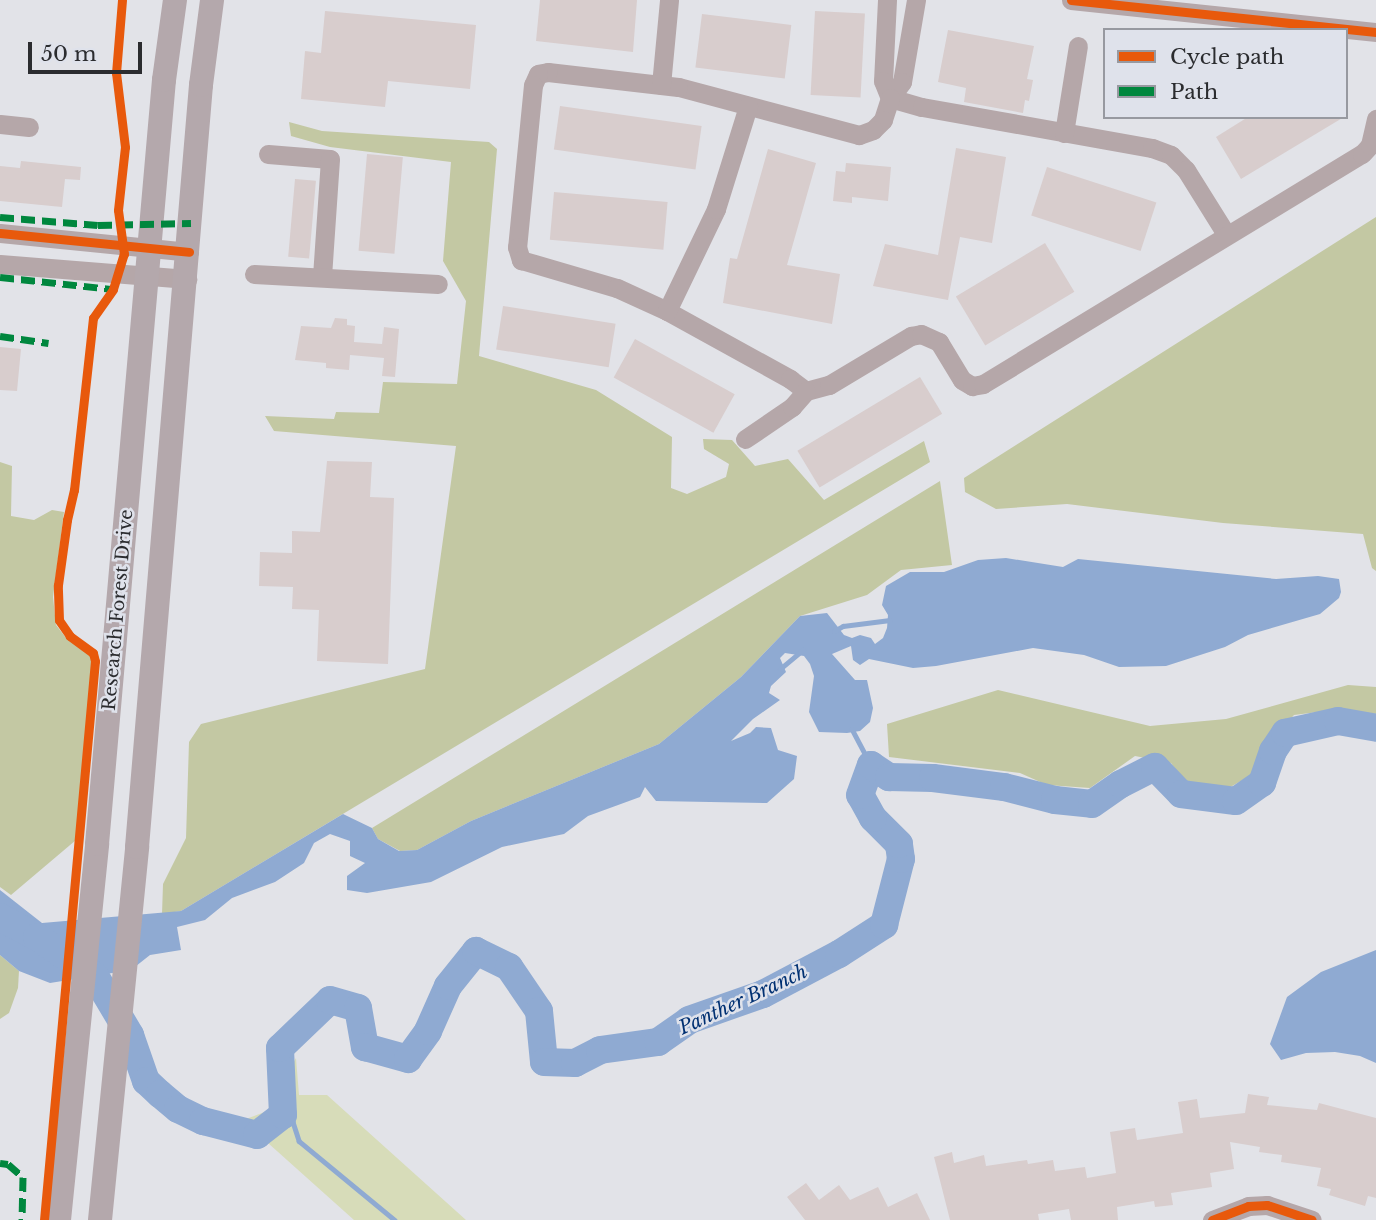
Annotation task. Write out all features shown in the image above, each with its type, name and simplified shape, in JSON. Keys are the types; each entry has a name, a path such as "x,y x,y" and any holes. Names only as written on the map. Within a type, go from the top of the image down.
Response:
{"main road":[{"name":"Research Forest Drive","path":"60,1220 97,844 164,80 175,0"},
{"path":"100,1220 137,847 187,279 201,85 212,0"}],"street":[{"path":"661,85 669,0"},
{"path":"887,0 883,82 890,98"},
{"path":"806,391 790,379 617,288 532,266 521,260 517,247 533,85 538,74 548,72 661,85 859,135 873,130 883,120 890,98 902,82 916,0"},
{"path":"1071,0 1338,28"},
{"path":"1348,29 1376,32"},
{"path":"1064,133 1078,46"},
{"path":"883,66 905,69"},
{"path":"890,98 922,107 1152,148 1171,155 1186,170 1226,234"},
{"path":"667,312 716,209 748,106"},
{"path":"745,439 792,407 806,391 829,385 911,336 921,334 939,342 962,380 972,386 983,384 1226,234 1362,154 1370,145 1376,119"},
{"path":"0,124 29,127"},
{"path":"268,154 330,159 322,276"},
{"path":"0,233 189,252"},
{"path":"0,264 187,279"},
{"path":"254,274 438,284"},
{"path":"1212,1220 1248,1206 1267,1205 1312,1220"}],"green space":[{"path":"289,122 322,131 489,142 497,149 479,356 596,390 672,437 671,488 687,494 726,477 729,464 704,449 703,439 732,440 755,466 788,459 824,500 924,441 930,462 181,911 162,914 163,884 186,838 189,742 201,724 425,669 456,446 274,431 265,416 334,419 336,412 379,413 383,382 457,384 466,301 443,261 451,162 330,147 291,136"},
{"path":"1376,217 1376,571 1372,568 1363,534 1223,523 1067,504 996,509 965,492 964,478"},
{"path":"0,462 12,466 11,516 34,520 52,510 64,512 53,597 56,625 66,638 90,655 92,665 76,840 11,895 0,887"},
{"path":"940,481 952,565 901,570 867,595 800,616 741,677 659,744 471,821 417,850 400,851 378,839 372,828"},
{"path":"1348,685 1376,687 1376,714 1334,710 1294,715 1269,742 1253,774 1220,793 1188,786 1171,763 1135,756 1090,788 1047,785 1020,773 889,757 887,724 998,690 1150,726 1226,719"},
{"path":"0,955 19,971 18,988 9,1013 0,1019"},
{"path":"296,1058 299,1095 327,1095 466,1220 354,1220 268,1143 232,1133 233,1124 275,1108 277,1067 288,1072"}],"water":[{"path":"1006,558 1063,567 1078,559 1276,579 1318,576 1339,579 1341,592 1339,598 1320,614 1248,635 1225,647 1166,666 1119,667 1084,655 1033,648 936,666 913,668 869,659 860,665 853,660 851,646 832,654 855,680 867,680 873,708 870,722 860,731 847,733 819,732 809,712 814,676 810,664 804,656 785,653 780,658 786,672 771,686 769,693 780,700 753,719 731,741 750,733 756,727 771,728 778,750 797,756 794,779 767,803 656,801 645,787 640,797 588,816 564,834 502,847 431,882 367,893 347,890 347,876 365,863 350,856 350,841 330,834 314,843 304,863 275,882 232,898 205,920 177,927 181,950 150,955 131,970 50,983 19,971 0,955 0,890 42,923 181,911 343,814 372,828 378,839 399,851 417,850 471,821 659,744 741,677 800,616 827,613 844,635 871,638 875,644 883,638 887,628 888,615 882,605 886,586 910,572 944,572 978,560"},
{"path":"1376,950 1376,1063 1360,1056 1335,1052 1306,1053 1281,1060 1270,1044 1287,997 1321,972"}],"building":[{"path":"540,0 637,0 633,52 536,41"},
{"path":"325,11 476,25 470,89 388,81 385,107 301,99 305,51 321,53"},
{"path":"815,11 865,14 861,98 811,95"},
{"path":"702,14 791,25 785,79 695,68"},
{"path":"948,30 1034,46 1027,79 1033,80 1029,101 1025,100 1023,113 964,102 966,88 938,82"},
{"path":"560,106 702,126 695,169 554,150"},
{"path":"1245,119 1341,119 1241,179 1216,137"},
{"path":"956,148 1006,157 992,243 960,237 948,300 873,286 885,244 938,255"},
{"path":"768,149 816,163 787,265 840,274 832,324 723,303 730,258 737,259"},
{"path":"367,154 403,157 394,254 359,251"},
{"path":"21,161 81,167 80,180 65,179 62,207 0,201 0,166 20,168"},
{"path":"846,163 891,167 888,201 852,197 852,203 833,201 836,171 845,172"},
{"path":"1047,167 1156,203 1141,251 1031,216"},
{"path":"295,179 316,181 309,259 288,257"},
{"path":"554,192 668,202 663,250 550,240"},
{"path":"1045,243 1074,292 985,345 956,297"},
{"path":"503,306 616,324 609,367 496,349"},
{"path":"335,318 347,319 347,325 355,326 354,342 382,344 384,327 399,329 395,377 382,376 384,358 350,355 349,370 326,368 326,363 295,360 301,326 331,328"},
{"path":"635,339 735,394 713,433 614,377"},
{"path":"0,347 21,349 17,391 0,390"},
{"path":"920,377 942,414 820,488 797,451"},
{"path":"327,461 372,462 370,497 394,498 388,664 317,661 319,610 292,609 293,587 259,586 260,552 292,553 292,531 320,532"},
{"path":"1248,1094 1269,1097 1267,1105 1317,1110 1319,1103 1376,1118 1376,1198 1368,1196 1365,1206 1329,1195 1331,1189 1317,1186 1321,1168 1281,1162 1282,1155 1259,1152 1260,1147 1230,1142 1234,1169 1210,1173 1212,1187 1171,1193 1173,1205 1155,1207 1154,1201 1117,1207 1118,1220 1071,1220 1069,1209 1038,1214 1039,1220 950,1220 934,1157 952,1152 954,1163 984,1155 986,1166 1027,1160 1028,1164 1053,1160 1055,1171 1085,1167 1087,1178 1116,1173 1110,1132 1135,1128 1137,1140 1183,1133 1178,1102 1197,1099 1200,1118 1245,1113"},
{"path":"806,1183 819,1200 839,1185 850,1200 878,1187 888,1207 917,1193 930,1220 805,1220 787,1197"}],"waterway":[{"path":"834,631 843,626 890,620"},
{"path":"780,669 803,650"},
{"name":"Panther Branch","path":"0,917 37,937 95,976 130,1035 146,1081 160,1094 178,1109 203,1121 257,1135 283,1115 280,1048 330,1000 358,1008 365,1047 408,1059 428,1031 448,986 476,951 509,967 539,1011 544,1062 575,1063 600,1050 658,1042 689,1020 763,994 839,954 884,925 901,859 899,844 873,818 860,795 871,765 889,777 933,778 1004,787 1055,800 1092,804 1121,784 1155,767 1181,794 1236,801 1262,783 1273,751 1285,733 1338,721 1376,728"},
{"path":"852,729 871,765"},
{"path":"283,1115 293,1122 299,1141 395,1220"}],"marked path":[{"path":"0,217 98,225 191,223"},
{"path":"0,277 113,289"},
{"path":"0,336 48,343"},
{"path":"0,1163 8,1164 23,1177 22,1220"}],"cycle path":[{"path":"44,1220 95,661 93,653 70,636 59,620 58,585 74,490 93,318 113,289 124,254 118,210 125,147 116,73 122,0"},
{"path":"1071,0 1338,28"},
{"path":"1348,29 1376,32"},
{"path":"0,233 189,252"},
{"path":"1212,1220 1248,1206 1267,1205 1312,1220"}]}
